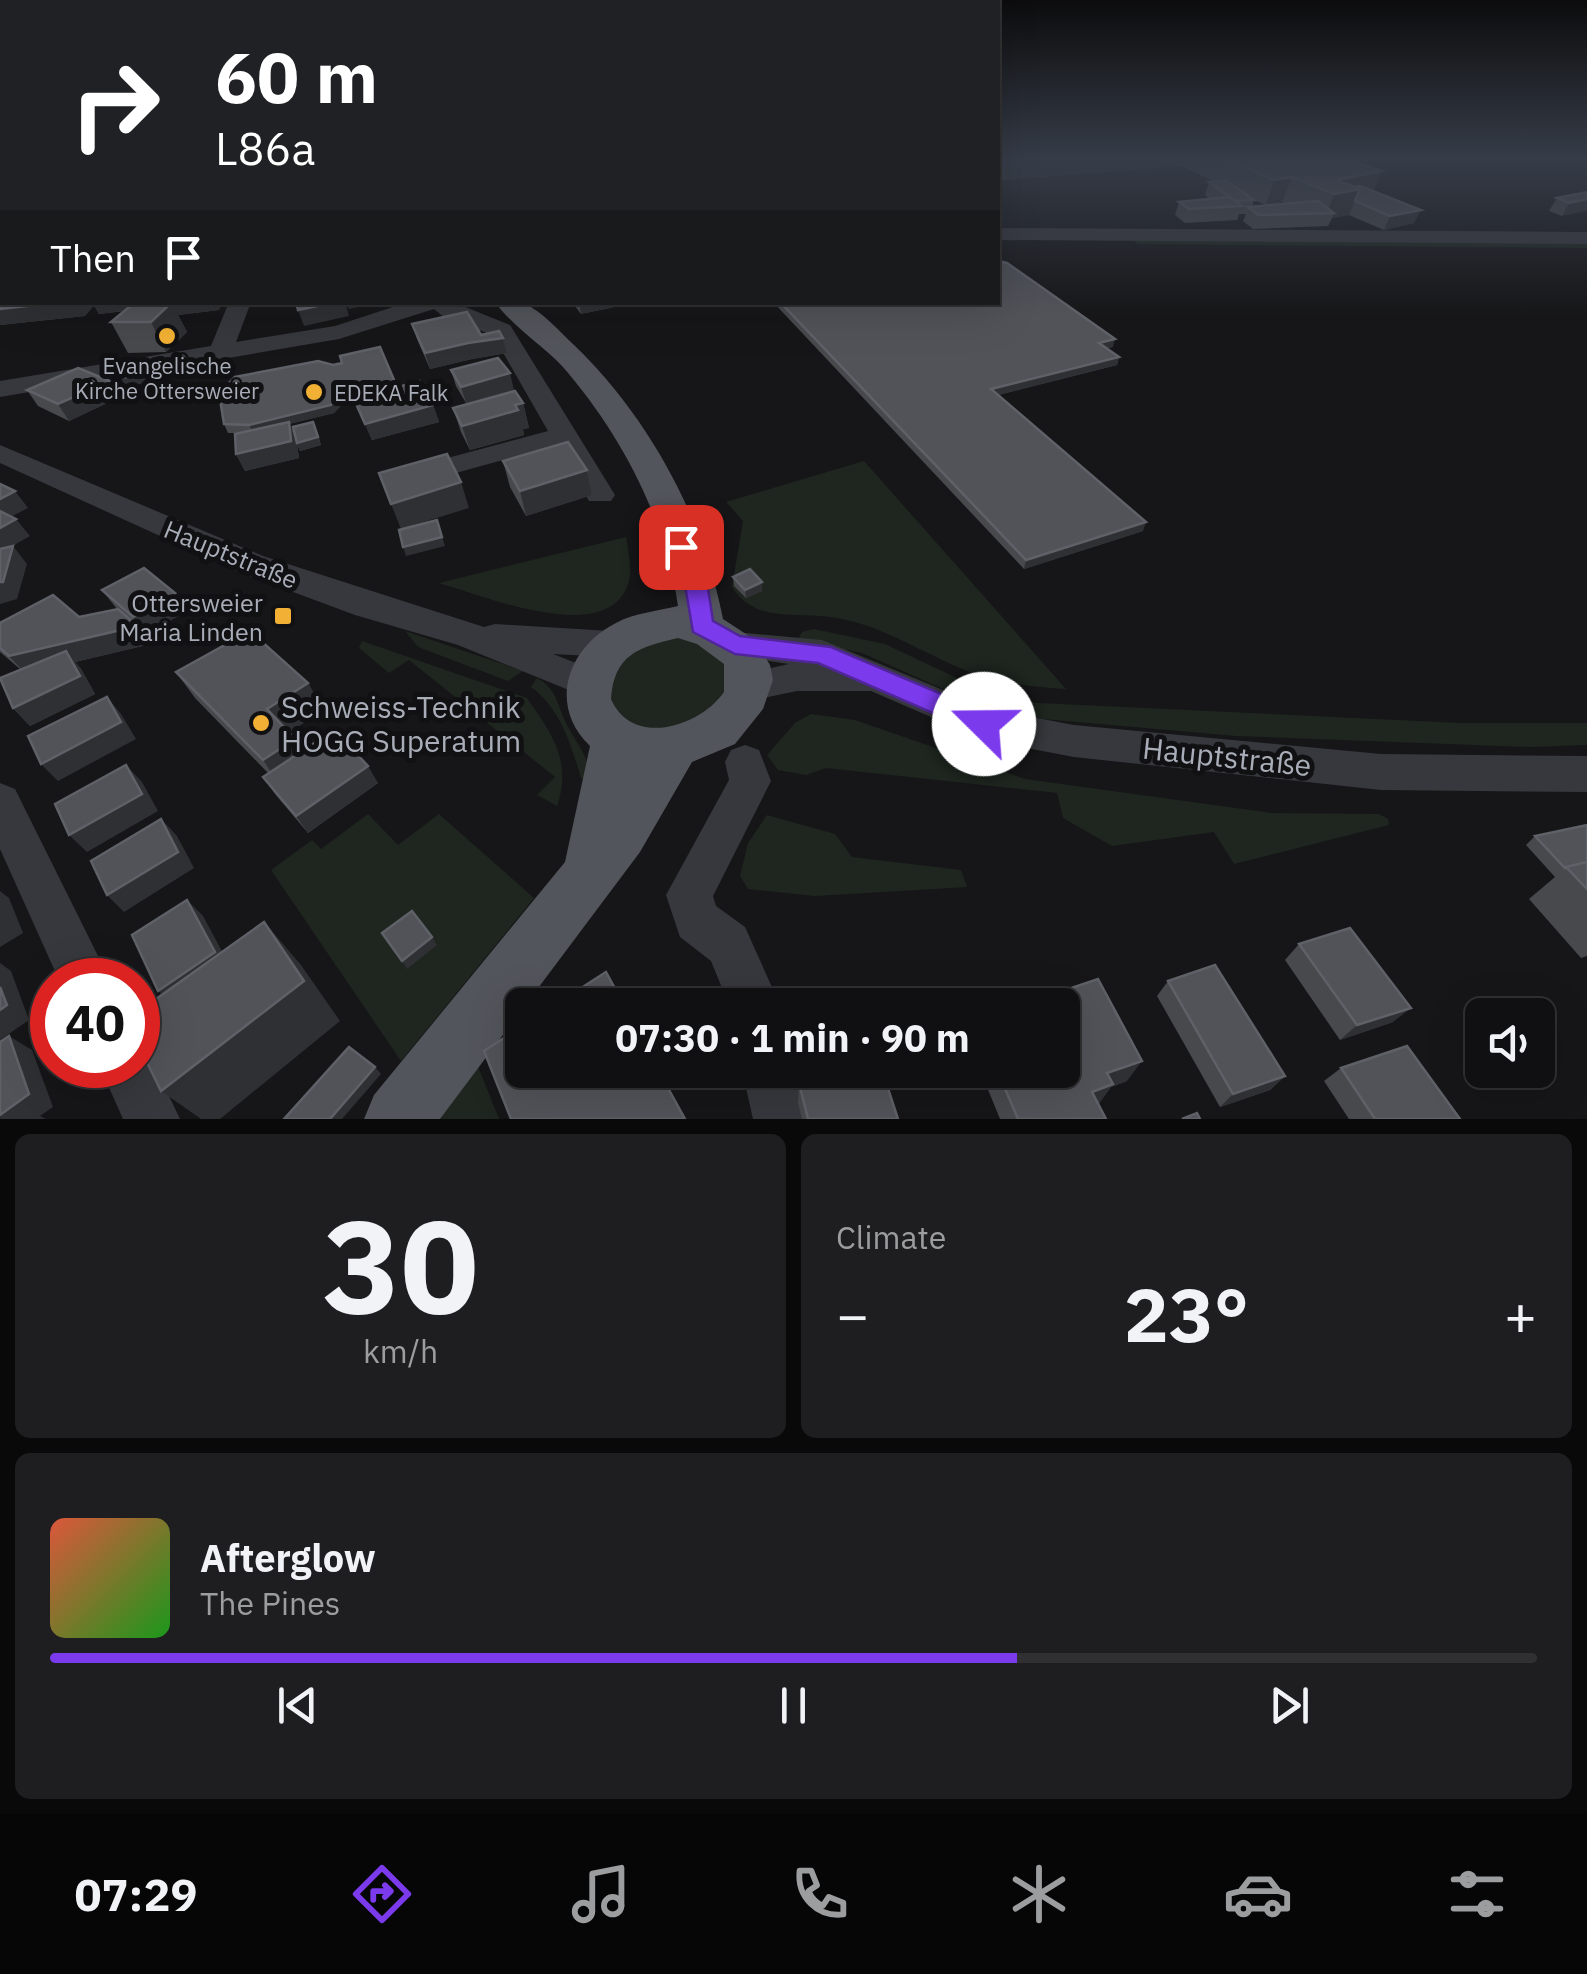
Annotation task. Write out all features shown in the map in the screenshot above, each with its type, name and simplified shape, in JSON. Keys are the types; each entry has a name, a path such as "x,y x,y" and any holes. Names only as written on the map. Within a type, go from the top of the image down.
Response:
{"main road":[{"path":"514,305 538,317 640,448 728,652 744,700 721,728 676,746 636,746 616,739 596,724 586,704 598,663 653,624 681,547"},
{"path":"653,624 728,652"},
{"path":"589,874 616,739"},
{"path":"398,1119 621,836 676,746"}],"street":[{"path":"1000,234 1587,238"},
{"path":"218,355 239,305"},
{"path":"0,389 338,332 423,305"},
{"path":"429,305 502,330 600,495"},
{"path":"409,477 564,436"},
{"name":"Hauptstraße","path":"7,463 251,564 367,606 470,636 598,663"},
{"name":"Hauptstraße","path":"728,652 797,677 877,680 984,724 1074,741 1381,772 1587,774"},
{"path":"745,762 750,781 688,895 697,921 728,944 747,988"},
{"path":"0,802 74,958"},
{"path":"137,1088 152,1119"},
{"path":"774,1088 780,1119"}],"shaded area":[{"path":"1131,238 1587,241 1587,248 1138,244"},
{"path":"864,461 1066,689 986,677 865,625 830,617 776,614 741,598 732,587 743,521 726,502"},
{"path":"626,537 628,584 616,603 596,613 542,612 439,583"},
{"path":"814,629 885,644 1001,699 1460,723 1587,723 1587,745 1529,747 1236,736 1043,719 986,708 862,653 798,639 802,632"},
{"path":"405,631 523,671 508,681 418,647"},
{"path":"658,637 698,639 725,660 729,691 706,721 643,733 610,715 608,667"},
{"path":"362,641 527,698 552,737 561,762 557,806 537,795 555,777 409,660 389,673 359,648"},
{"path":"537,678 556,698 585,757 591,781 581,778 557,716 531,687"},
{"path":"811,714 855,720 1025,779 1272,813 1379,814 1388,819 1389,825 1234,864 1214,832 1112,846 1063,818 1057,793 826,768 806,775 778,770 767,755 795,723"},
{"path":"368,814 398,845 439,814 534,898 401,1061 271,870 312,840 321,849"},
{"path":"767,815 835,834 852,857 961,870 967,887 815,896 748,889 740,876 748,843"},
{"path":"475,1059 499,1119 430,1119"}],"building":[{"path":"1255,212 1334,213 1258,215"},
{"path":"1000,261 1115,339 1099,343 1119,357 991,389 1146,522 1026,560 783,305 1000,305"},
{"path":"0,305 36,305 0,309"},
{"path":"132,305 169,305 151,322 111,322"},
{"path":"297,305 322,305 298,310"},
{"path":"467,312 481,335 499,331 503,338 425,353 412,324"},
{"name":"EDEKA Falk","path":"380,347 397,387 355,399 352,391 342,393 331,405 249,425 224,424 219,393 235,377 318,361 333,365 342,363 340,356"},
{"path":"498,358 510,373 461,387 451,370"},
{"path":"157,360 152,373 121,378 127,364"},
{"path":"78,368 110,381 58,404 27,390"},
{"path":"420,381 433,405 365,424 354,399"},
{"path":"515,391 523,403 515,405 518,410 462,426 453,408"},
{"path":"289,422 291,441 236,454 235,434"},
{"path":"313,422 318,437 297,443 293,427"},
{"path":"568,442 587,470 520,491 503,461"},
{"path":"447,454 461,482 391,504 379,473"},
{"path":"0,484 15,491 0,499"},
{"path":"0,511 16,519 0,528"},
{"path":"437,520 442,537 403,547 399,530"},
{"path":"13,546 3,582 0,582 0,549"},
{"path":"144,568 175,593 133,617 102,590"},
{"path":"750,569 762,582 745,590 733,577"},
{"path":"53,595 79,617 118,609 138,626 9,656 0,648 0,623"},
{"name":"Schweiss-Technik HOGG Superatum","path":"250,631 308,683 267,709 295,739 263,760 176,672"},
{"path":"66,651 80,676 13,708 0,678"},
{"path":"107,697 121,722 41,764 28,736"},
{"path":"334,730 368,766 296,816 263,777"},
{"path":"126,765 142,794 69,835 55,804"},
{"path":"161,819 178,852 107,895 91,861"},
{"path":"1587,825 1587,862 1565,868 1535,836"},
{"path":"1587,862 1587,889 1566,867"},
{"path":"187,900 215,952 160,990 160,958 143,958 132,935"},
{"path":"412,911 432,937 402,961 382,933"},
{"path":"264,922 304,981 161,1091 160,996"},
{"path":"1350,928 1411,1008 1357,1025 1299,944"},
{"path":"1215,965 1285,1076 1233,1094 1168,981"},
{"path":"606,972 615,988 581,988"},
{"path":"1098,979 1142,1061 1107,1073 1113,1084 1092,1092 1106,1119 1018,1119 1005,1088 1080,1088 1080,988 1071,988"},
{"path":"0,987 7,1005 0,1010"},
{"path":"9,1036 29,1094 0,1115 0,1042"},
{"path":"505,1037 505,1088 668,1088 685,1119 511,1119 484,1051"},
{"path":"1407,1046 1460,1119 1375,1119 1341,1068"},
{"path":"349,1047 375,1067 330,1119 284,1119"},
{"path":"800,1088 888,1088 898,1119 808,1119"}],"place":[{"name":"Evangelische Kirche Ottersweier","path":"167,336"},
{"name":"EDEKA Falk","path":"314,392"},
{"name":"Ottersweier Maria Linden","path":"283,616"},
{"name":"Schweiss-Technik HOGG Superatum","path":"261,723"}],"route":[{"path":"681,547 699,590 702,625 735,644 822,654 984,724"}]}
